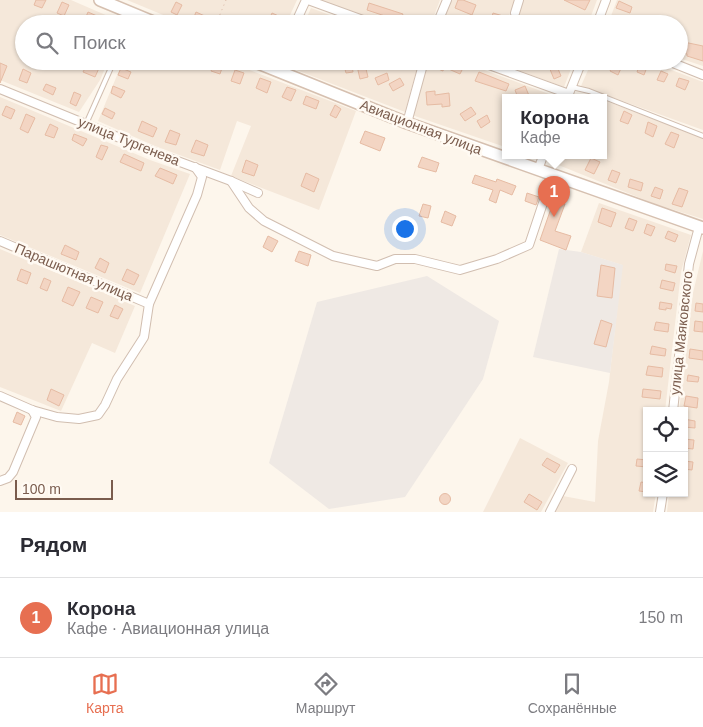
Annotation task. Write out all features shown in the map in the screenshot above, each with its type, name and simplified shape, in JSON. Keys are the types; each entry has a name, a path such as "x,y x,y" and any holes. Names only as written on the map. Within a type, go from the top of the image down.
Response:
{"main road":[{"path":"106,1 127,15"},
{"name":"Авиационная улица","path":"287,70 407,123 502,157"},
{"name":"Авиационная улица","path":"507,159 701,228"}],"street":[{"path":"300,15 307,0 349,15"},
{"path":"441,15 447,0"},
{"path":"515,13 519,0"},
{"path":"600,15 606,0"},
{"path":"688,69 703,75"},
{"path":"407,123 422,70"},
{"path":"504,70 569,93 578,70"},
{"name":"улица Тургенева","path":"0,89 258,193"},
{"path":"538,170 543,159"},
{"name":"Парашютная улица","path":"0,242 149,304 197,195 202,177 195,167"},
{"path":"231,181 249,208 264,222 333,256 376,266 394,259 415,258 460,270 497,259 529,245 545,198 555,176"},
{"name":"улица Маяковского","path":"673,407 689,264 701,228"},
{"path":"0,396 32,410 57,417 79,420 98,415 106,405 117,379 144,337 149,304"},
{"path":"0,481 8,478 13,472 36,417 32,410"},
{"path":"550,512 572,469"},
{"path":"660,512 662,497"}],"lane":[{"path":"86,124 110,70"},
{"path":"569,93 589,91 597,94"},
{"path":"607,98 703,136"}],"path":[{"path":"220,15 226,0"}],"shaded area":[{"path":"0,0 71,0 106,15 15,15 15,70 104,70 100,80 79,112 0,80"},
{"path":"127,0 297,0 290,15 163,15"},
{"path":"320,0 440,0 434,15 362,15"},
{"path":"451,0 515,0 509,15 445,15"},
{"path":"524,0 597,0 591,15 518,15"},
{"path":"617,0 703,0 703,66 688,61 688,15 611,15"},
{"path":"311,8 330,15 308,15"},
{"path":"119,70 249,70 356,111 319,210 231,176 251,126 237,121 220,170 155,146 98,121"},
{"path":"296,70 417,70 405,112"},
{"path":"426,70 484,70 549,94 502,94 502,146 412,115"},
{"path":"518,70 571,70 564,87"},
{"path":"588,70 672,70 703,82 703,130 607,94 581,86"},
{"path":"0,97 150,160 190,174 140,293 0,235"},
{"path":"607,102 703,138 703,219 655,204 551,162 552,159 607,159"},
{"path":"599,203 691,235 681,272 665,407 643,407 643,497 655,497 653,512 555,512 563,496 595,502 598,441 609,382 622,265 581,252"},
{"path":"0,249 135,306 115,353 92,343 61,411 0,387"},
{"path":"559,249 581,252 623,265 610,373 533,357"},
{"path":"703,251 703,512 667,512 669,497 688,497 688,407 679,407 693,293"},
{"path":"427,276 499,321 483,379 405,497 329,509 269,463 317,302"},
{"path":"520,438 568,463 541,512 483,512"}],"building":[{"path":"36,0 46,0 42,8 34,5"},
{"path":"458,0 476,5 472,15 455,8"},
{"path":"564,0 590,0 585,10"},
{"path":"619,1 632,7 630,13 616,8"},
{"path":"62,2 69,5 64,15 57,13"},
{"path":"176,2 182,5 177,15 171,12"},
{"path":"369,3 403,14 382,15 367,10"},
{"path":"688,43 703,46 703,61 688,56"},
{"path":"0,63 7,66 0,83"},
{"path":"23,70 31,73 27,83 19,80"},
{"path":"84,70 98,70 95,77 83,72"},
{"path":"120,70 131,72 128,79 118,75"},
{"path":"211,70 221,70 220,74"},
{"path":"235,70 244,73 240,84 231,81"},
{"path":"345,70 353,70 353,72 346,73"},
{"path":"358,70 366,70 368,77 360,79"},
{"path":"451,70 462,70 460,74"},
{"path":"550,70 558,70 561,76 554,79"},
{"path":"610,70 620,70 618,75"},
{"path":"638,70 646,70 644,75 637,72"},
{"path":"661,71 668,74 664,82 657,80"},
{"path":"479,72 509,84 506,91 475,81"},
{"path":"387,73 389,80 378,85 375,78"},
{"path":"260,78 271,82 267,93 256,88"},
{"path":"400,78 404,85 393,91 389,84"},
{"path":"679,78 689,81 685,90 676,86"},
{"path":"46,84 56,88 53,95 43,90"},
{"path":"113,86 125,91 121,98 111,93"},
{"path":"525,86 528,94 516,94 515,90"},
{"path":"287,87 296,90 291,101 282,97"},
{"path":"435,91 435,95 449,93 450,106 442,107 442,104 427,105 426,92"},
{"path":"74,92 81,95 76,106 70,103"},
{"path":"306,96 319,101 316,109 303,104"},
{"path":"335,105 341,109 336,118 330,115"},
{"path":"6,106 15,110 11,119 2,115"},
{"path":"471,107 476,114 465,121 460,114"},
{"path":"105,108 115,113 112,119 102,114"},
{"path":"624,111 632,115 628,124 620,121"},
{"path":"26,114 35,118 28,133 20,129"},
{"path":"487,115 490,122 481,128 477,121"},
{"path":"142,121 157,128 153,137 138,131"},
{"path":"648,122 657,126 653,137 645,133"},
{"path":"50,124 58,128 54,138 45,135"},
{"path":"170,130 180,134 176,145 165,142"},
{"path":"365,131 385,138 380,151 360,143"},
{"path":"671,132 679,135 674,148 665,144"},
{"path":"74,134 87,139 83,146 72,140"},
{"path":"196,140 208,145 204,156 191,152"},
{"path":"101,145 108,147 102,160 96,157"},
{"path":"124,154 144,163 141,171 120,162"},
{"path":"422,157 439,163 436,172 418,167"},
{"path":"590,159 600,162 594,174 585,170"},
{"path":"246,160 258,165 254,176 242,172"},
{"path":"160,168 177,175 173,184 155,176"},
{"path":"612,170 620,173 616,183 608,180"},
{"path":"306,173 319,179 314,192 301,186"},
{"path":"475,175 496,182 497,179 516,186 512,195 500,190 496,203 489,200 493,190 472,183"},
{"path":"630,179 643,183 641,191 628,187"},
{"path":"655,187 663,190 660,199 651,196"},
{"path":"679,188 688,191 682,207 672,204"},
{"path":"527,193 539,197 536,205 525,201"},
{"path":"554,200 565,204 555,231 571,236 566,250 540,240"},
{"path":"423,204 431,206 428,218 419,216"},
{"path":"602,208 616,213 611,227 598,222"},
{"path":"445,211 456,216 452,226 441,222"},
{"path":"629,218 637,221 633,231 625,228"},
{"path":"647,224 655,227 651,236 644,233"},
{"path":"668,231 678,235 675,242 665,238"},
{"path":"268,236 278,241 272,252 263,247"},
{"path":"65,245 79,252 76,260 61,254"},
{"path":"299,251 311,255 308,266 295,261"},
{"path":"100,258 109,263 105,273 95,268"},
{"path":"666,264 677,266 675,273 665,270"},
{"path":"601,265 615,268 612,298 597,296"},
{"path":"21,269 31,273 27,284 17,280"},
{"path":"127,269 139,275 134,285 122,280"},
{"path":"44,278 51,281 47,291 40,288"},
{"path":"662,280 675,283 673,291 660,288"},
{"path":"68,287 80,292 73,306 62,301"},
{"path":"91,297 103,302 98,313 86,308"},
{"path":"660,302 672,304 671,309 659,309"},
{"path":"696,303 703,304 703,312 695,311"},
{"path":"115,305 123,309 118,319 110,316"},
{"path":"601,320 612,324 606,347 594,344"},
{"path":"695,321 703,322 703,332 694,331"},
{"path":"656,322 669,324 668,332 654,330"},
{"path":"652,346 666,349 665,356 650,354"},
{"path":"690,349 703,351 703,360 689,358"},
{"path":"648,366 663,368 662,377 646,375"},
{"path":"688,375 699,377 698,382 687,381"},
{"path":"51,389 64,395 59,406 47,400"},
{"path":"643,389 661,391 660,399 642,397"},
{"path":"686,396 698,398 697,408 684,406"},
{"path":"17,412 25,416 21,425 13,422"},
{"path":"688,420 695,421 695,428 688,427"},
{"path":"688,439 694,440 693,449 688,448"},
{"path":"547,458 560,465 555,473 542,465"},
{"path":"637,459 643,460 643,467 636,466"},
{"path":"688,461 693,462 692,470 688,470"},
{"path":"641,482 643,482 643,492 639,491"},
{"path":"445,493 451,499 445,505 439,499"},
{"path":"529,494 542,502 537,510 524,502"}],"place":[{"name":"Корона","path":"554,217"}]}
